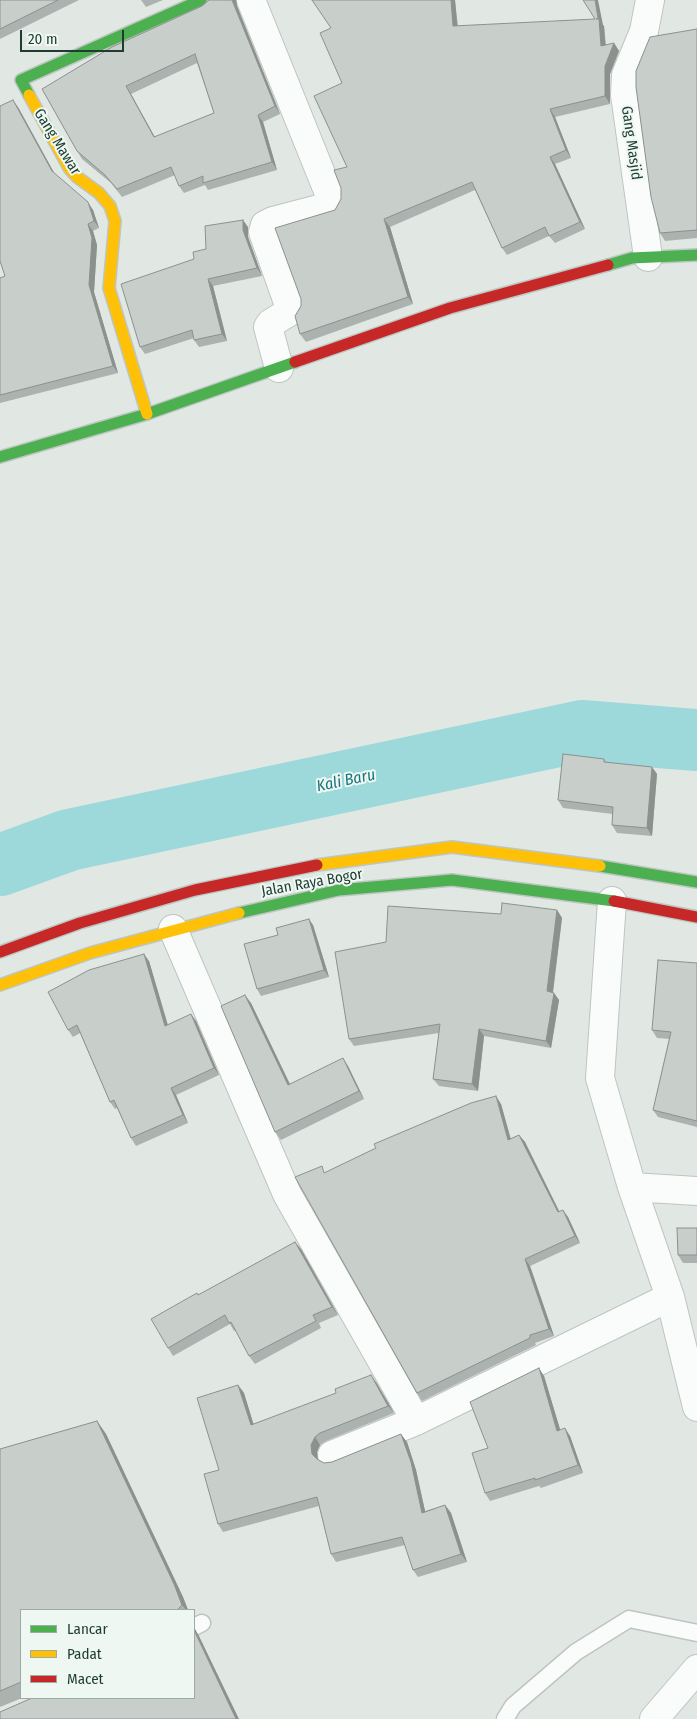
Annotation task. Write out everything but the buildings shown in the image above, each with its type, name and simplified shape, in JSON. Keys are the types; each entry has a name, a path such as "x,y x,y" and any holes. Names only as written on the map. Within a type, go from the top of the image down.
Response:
{"main road":[{"name":"Gang Mawar","path":"147,414 109,288 109,274 115,243 115,221 99,193 77,177 69,168 20,80 201,0"},
{"path":"0,457 147,414 450,308 632,258 697,255"},
{"name":"Jalan Raya Bogor","path":"0,952 80,923 195,890 336,861 452,847 619,868 697,882"},
{"name":"Jalan Raya Bogor","path":"0,985 90,953 173,929 339,890 452,880 612,901 697,917"}],"street":[{"path":"251,0 332,201 330,206 273,221 266,225 263,232 291,311 275,320 268,327 279,368"},
{"name":"Gang Masjid","path":"648,258 625,95 626,74 644,31 650,0"},
{"path":"612,901 600,1078 632,1187 670,1297 697,1406"},
{"path":"173,929 287,1194 416,1421"},
{"path":"632,1187 697,1191"},
{"path":"332,1455 416,1421 670,1297"},
{"path":"654,1719 697,1669"}],"lane":[{"path":"505,1719 513,1706 576,1652 629,1619 697,1634"}],"waterway":[{"name":"Kali Baru","path":"0,865 69,840 582,731 697,740"}],"traffic: fast":[{"path":"29,95 21,80 201,0"},
{"path":"608,265 632,258 697,255"},
{"path":"0,457 147,414 295,362"},
{"path":"600,866 697,882"},
{"path":"239,913 339,890 452,880 614,901"}],"traffic: slow":[{"path":"29,95 69,168 77,177 99,193 110,206 115,221 109,288 147,414"},
{"path":"317,865 452,847 600,866"},
{"path":"0,985 90,953 239,913"}],"traffic: jam":[{"path":"295,362 450,308 608,265"},
{"path":"0,952 80,923 195,890 317,865"},
{"path":"614,901 697,917"}]}
